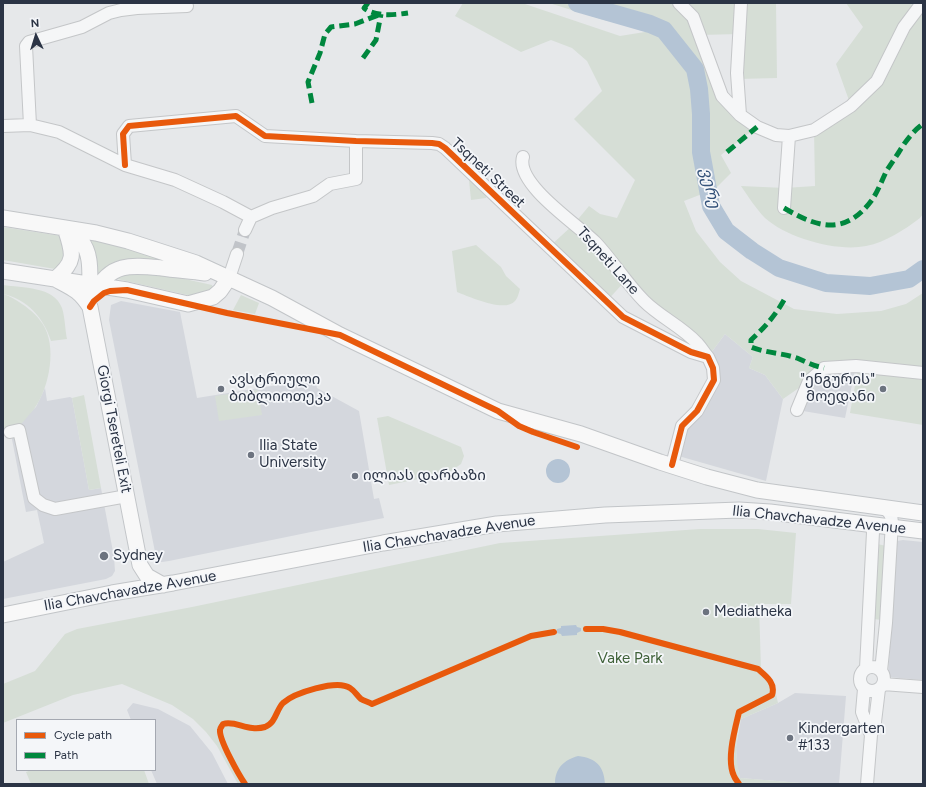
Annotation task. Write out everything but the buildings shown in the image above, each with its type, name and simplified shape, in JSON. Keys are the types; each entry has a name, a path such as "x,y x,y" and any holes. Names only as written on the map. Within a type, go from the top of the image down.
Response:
{"main road":[{"name":"Ilia Chavchavadze Avenue","path":"3,218 96,233 128,241 190,261 272,298 340,335 498,411 581,434 672,465 757,490 923,513"},
{"path":"55,280 66,271 71,259 71,246 64,227"},
{"path":"64,227 81,241 86,249 94,285 90,307"},
{"path":"3,271 55,280 128,290 188,304 214,297 220,291 225,276 128,266 120,268 94,285"},
{"name":"Giorgi Tsereteli Exit","path":"55,280 74,289 82,295 90,307 140,565 150,579 163,585"},
{"path":"90,307 94,300 104,293 110,291 128,290"},
{"name":"Ilia Chavchavadze Avenue","path":"3,615 112,593 497,524 548,519 654,512 739,510 770,512 923,531"},
{"path":"112,593 134,577 140,565"}],"street":[{"path":"679,3 693,17 722,96 740,115 757,127 776,135 789,136 814,130 851,106 877,81 904,27 922,3"},
{"path":"740,115 738,73 742,4"},
{"path":"30,125 26,46 29,42 82,27 108,13 121,10 187,6"},
{"name":"Tsqneti Street","path":"125,165 124,134 129,126 236,116 265,136 439,144 623,317 691,352 708,357"},
{"path":"3,126 30,125 59,132 125,165 174,180 223,202 251,217"},
{"path":"784,208 789,136"},
{"path":"245,230 251,217 272,208 314,196 330,184 356,179 356,141"},
{"name":"Tsqneti Lane","path":"523,157 521,162 527,178 549,203 595,242 644,301 696,342 708,357"},
{"path":"225,276 237,254"},
{"path":"672,465 682,426 697,411 714,380 713,368 708,357"},
{"path":"797,410 809,381 824,368 856,366 923,373"},
{"path":"10,432 19,430 34,498 43,505 55,509 127,496"},
{"path":"867,784 871,735 884,678 881,670 886,623 892,517 883,507"},
{"path":"866,668 874,532 871,524"},
{"path":"871,735 862,712 864,689 859,678 862,671 866,668 874,666 881,670"},
{"path":"864,689 871,691 881,687 923,687"}],"shaded area":[{"name":"Ilia State University","path":"121,301 180,312 197,398 315,379 317,388 359,411 374,499 379,498 384,518 169,561 157,562 109,320 111,305"},
{"path":"725,334 753,357 749,368 765,375 783,399 766,481 675,455 682,426 710,389 708,357"},
{"path":"856,366 845,418 797,410 824,368"},
{"path":"45,388 47,401 70,397 72,398 89,490 101,488 114,557 115,571 112,576 106,579 3,599 3,562 44,543 37,510 26,512 10,429 36,407"},
{"path":"903,540 923,542 923,680 888,677 897,541"},
{"name":"Kindergarten #133","path":"795,693 846,696 839,784 813,784 740,778 737,765 736,747 741,719 778,703"},
{"path":"133,703 158,709 190,726 212,753 228,784 157,784 151,771 156,771 156,719 131,719 127,710"}],"green space":[{"path":"463,3 522,3 620,36 651,31 666,41 679,56 691,76 695,102 693,136 694,160 702,194 684,201 696,231 720,262 741,281 794,309 837,314 881,311 906,304 923,293 923,369 824,368 809,381 783,399 765,375 749,368 753,357 725,334 708,357 626,280 606,302 548,248 574,224 589,206 600,214 617,218 635,180 574,119 602,91 587,61 572,48 551,40 521,52 455,16"},
{"path":"549,3 776,3 777,78 738,79 739,34 700,35 722,96 757,127 721,155 731,173 716,188 706,146 707,112 700,71 667,26 645,18 630,21 607,21"},
{"path":"846,3 910,3 918,9 923,3 923,214 908,227 888,239 866,246 854,247 841,247 813,242 786,232 765,218 755,207 741,186 785,188 815,186 814,130 851,106 836,64 863,27"},
{"path":"469,180 488,194 486,198 471,200"},
{"path":"3,227 61,236 65,257 55,269 3,260"},
{"path":"88,237 199,270 110,268 98,274 96,260"},
{"path":"476,245 501,267 506,276 520,289 518,297 515,301 510,304 496,305 457,292 452,251"},
{"path":"144,270 212,285 213,288 212,290 192,296 113,278 118,275"},
{"path":"3,285 37,289 52,296 58,301 64,315 67,339 51,341 39,317 20,300 3,294"},
{"path":"3,294 13,298 25,306 41,321 49,338 50,360 46,384 37,405 20,425 3,429"},
{"path":"241,295 259,303 255,314 233,310"},
{"path":"858,369 923,380 923,425 850,413"},
{"path":"258,390 262,415 219,421 215,396"},
{"path":"84,395 101,488 89,490 72,398"},
{"path":"388,416 461,447 464,456 461,464 448,473 389,485 377,418"},
{"name":"Vake Park","path":"700,529 758,529 796,533 791,604 759,604 761,670 773,685 778,703 741,719 737,741 737,763 740,778 813,784 238,784 217,746 193,719 172,705 122,684 73,695 3,723 3,684 35,671 65,634 77,629 192,607 500,543"},
{"path":"877,544 887,546 882,620 873,619"},
{"path":"144,771 149,784 31,784 26,772"}],"water":[{"path":"558,459 563,460 569,466 569,476 563,482 558,483 553,482 547,476 546,471 547,466 553,460"},
{"path":"576,625 577,627 581,628 581,631 577,633 577,635 562,636 561,634 557,633 557,629 561,628 561,626"},
{"path":"578,756 590,759 598,764 603,772 605,784 555,784 555,778 561,766 568,760"}],"waterway":[{"name":"ვერე","path":"577,3 650,24 664,30 695,69 699,89 701,114 701,152 711,206 726,231 752,251 779,268 826,283 870,286 909,279 923,269"}],"tunnel":[{"path":"237,254 245,230"}],"marked path":[{"path":"368,3 364,8 374,13 391,15 408,13"},
{"path":"363,58 376,40 381,14"},
{"path":"312,103 308,82 320,53 325,34 331,27 355,24 381,14"},
{"path":"784,208 796,215 820,224 841,224 852,219 862,212 872,200 887,170 904,144 923,124"},
{"path":"727,152 757,127"},
{"path":"784,300 769,322 751,340 751,347 762,351 791,356 824,368"}],"cycle path":[{"path":"125,165 123,134 129,126 236,116 265,136 439,144 623,317 691,352 708,357 713,368 714,380 697,411 682,426 672,465"},
{"path":"90,307 94,301 104,293 110,291 127,290 227,313 340,335 498,411 519,426 577,447"},
{"path":"586,629 603,629 620,632 758,669 767,677 773,687 772,695 739,712 731,753 732,769 739,784"},
{"path":"245,784 238,773 223,741 220,730 223,724 233,723 253,728 265,727 271,723 283,703 306,691 326,686 336,685 350,688 361,699 372,704 531,636 554,632"}],"place":[{"name":"ავსტრიული ბიბლიოთეკა","path":"221,389"},
{"name":"\"ენგურის\" მოედანი","path":"883,389"},
{"name":"Ilia State University","path":"251,455"},
{"name":"ილიას დარბაზი","path":"355,476"},
{"name":"Sydney","path":"104,556"},
{"name":"Mediatheka","path":"706,612"},
{"name":"Kindergarten #133","path":"790,738"}]}
